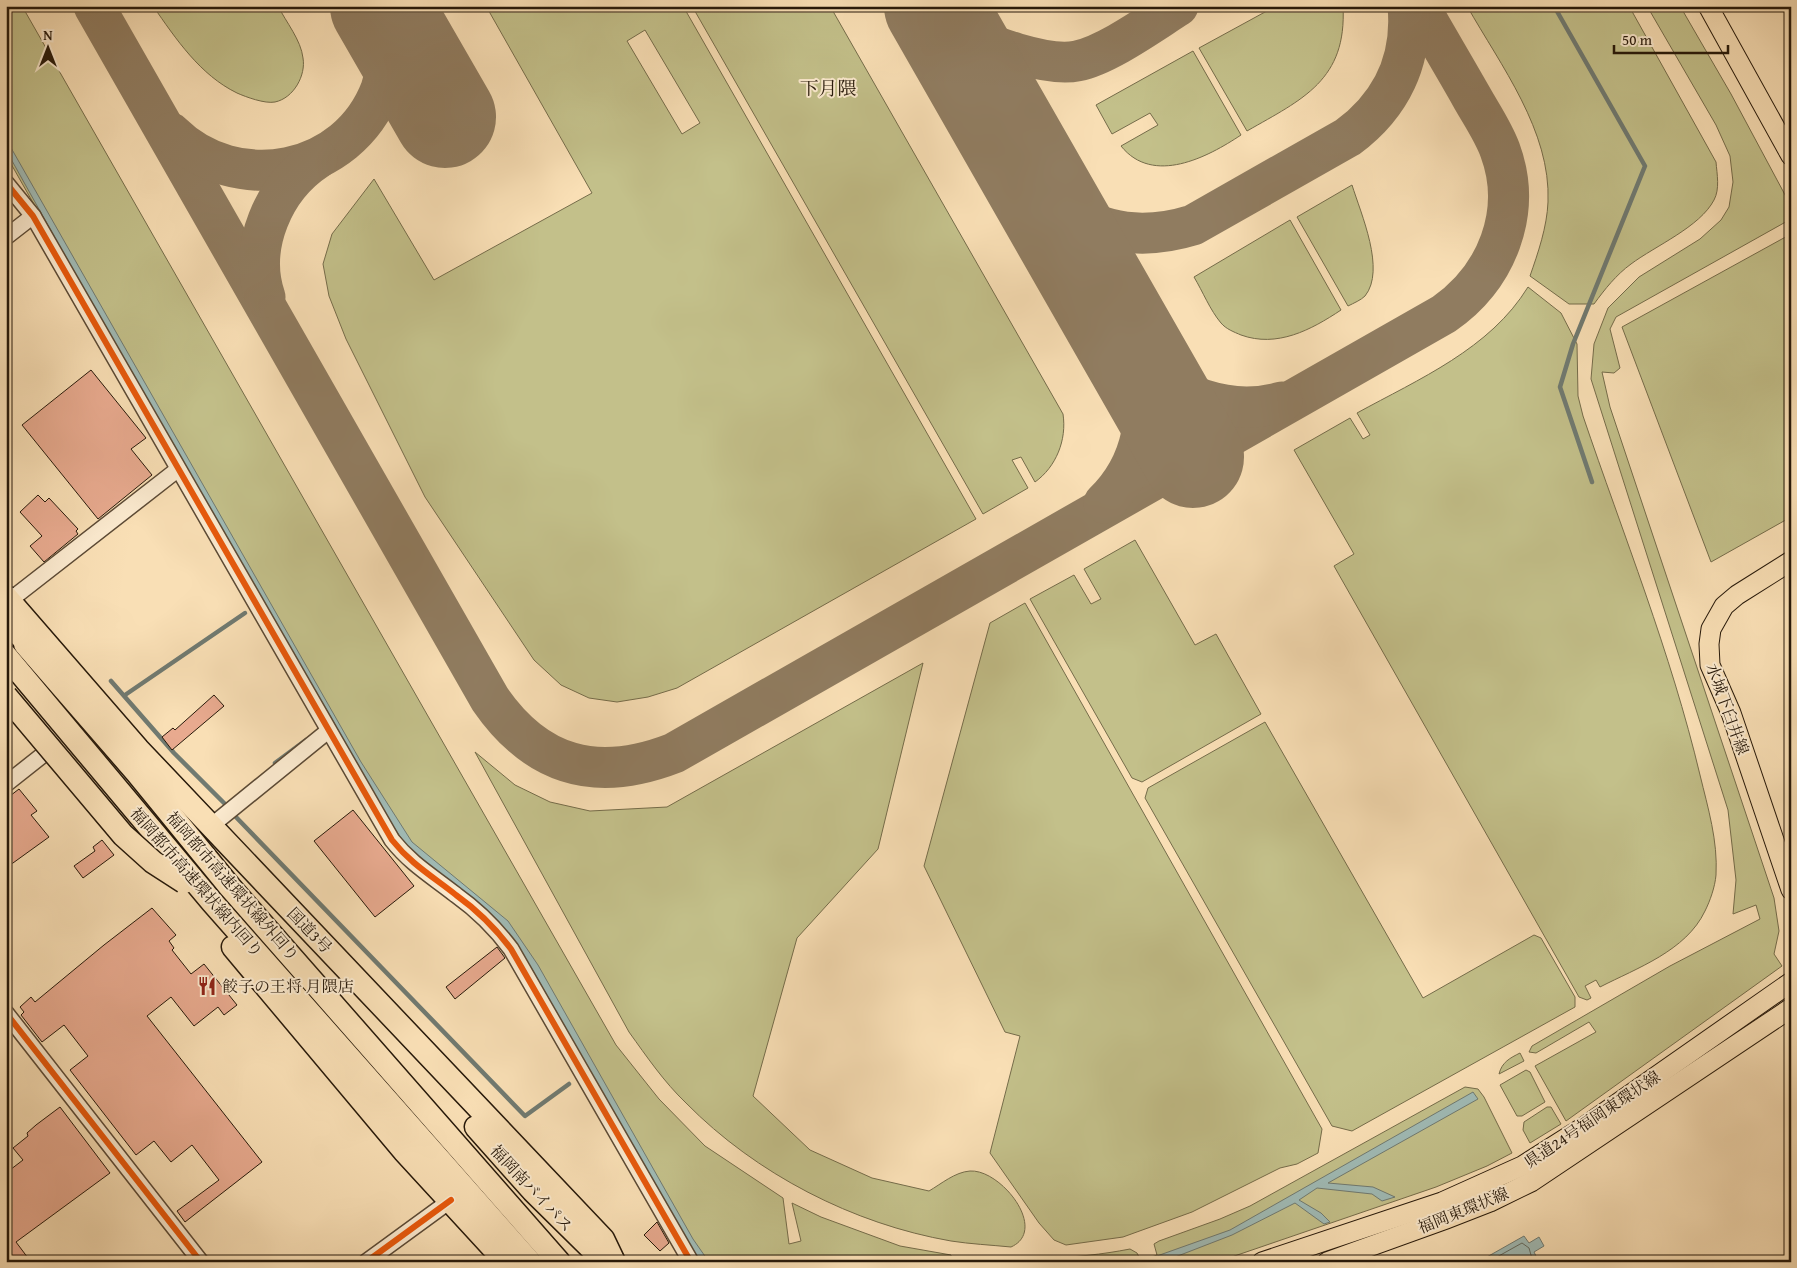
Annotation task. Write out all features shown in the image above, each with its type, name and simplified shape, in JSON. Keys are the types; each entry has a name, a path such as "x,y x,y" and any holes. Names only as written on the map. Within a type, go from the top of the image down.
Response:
{"highway":[{"name":"国道3号","path":"7,610 603,1239 614,1262"},
{"name":"福岡南バイパス","path":"7,610 209,832 344,985 533,1191 604,1262"},
{"name":"福岡都市高速環状線外回り","path":"7,610 230,887 559,1262"},
{"name":"福岡都市高速環状線内回り","path":"6,656 212,902 530,1262"},
{"path":"6,685 128,830 184,882 303,1007 437,1170 520,1262"},
{"path":"6,696 123,835 153,862 184,882"},
{"path":"6,696 50,750 153,854 398,1144 506,1262"}],"main road":[{"path":"1708,6 1791,156"},
{"name":"水城下臼井線","path":"1791,561 1737,595 1724,606 1711,629 1709,644 1710,664 1731,713 1791,890"},
{"name":"県道24号福岡東環状線","path":"1262,1262 1442,1202 1522,1166 1585,1126 1791,982"},
{"name":"福岡東環状線","path":"1329,1261 1481,1206 1537,1178 1791,1008"}],"street":[{"path":"6,183 33,216 177,470 392,840 406,859 457,895 495,930 511,949 690,1262"},
{"path":"6,237 33,216"},
{"path":"7,610 177,470"},
{"path":"211,826 328,731"},
{"path":"6,784 50,750"},
{"path":"6,1013 201,1262"},
{"path":"366,1262 451,1200"}],"shaded area":[{"path":"6,6 22,6 616,1045 659,1099 705,1146 783,1198 789,1244 801,1241 792,1203 821,1217 900,1246 951,1255 952,1262 699,1262 532,969 503,930 412,854 376,801 332,719 172,448 6,155"},
{"path":"153,6 278,6 302,51 303,71 297,85 288,96 275,102 261,101 237,93 200,66 180,43"},
{"path":"486,6 683,6 976,519 677,688 648,697 617,702 589,698 561,685 534,660 425,497 346,339 329,296 323,264 332,234 374,179 434,280 592,193","holes":["645,30 700,123 682,134 627,41"]},
{"path":"692,6 830,6 1063,414 1063,433 1058,452 1049,469 1042,476 1035,482 1021,457 1012,460 1028,488 983,514"},
{"path":"1276,6 1343,6 1342,31 1338,52 1329,70 1318,84 1303,97 1247,131 1199,48"},
{"path":"1467,6 1629,6 1716,162 1717,191 1714,200 1707,210 1688,227 1626,268 1611,282 1594,304 1569,304 1530,276 1542,240 1548,202 1547,176 1541,150 1533,125 1521,100"},
{"path":"1647,6 1680,6 1731,94 1791,206 1791,219 1616,317 1610,329 1620,368 1614,373 1602,372 1610,407 1774,898 1779,931 1774,954 1782,966 1566,1121 1535,1066 1596,1032 1589,1022 1536,1053 1529,1052 1532,1046 1670,966 1760,919 1756,905 1733,914 1736,880 1728,810 1591,379 1594,344 1608,308 1639,277 1700,239 1721,220 1729,207 1733,182 1730,156 1716,125"},
{"path":"1193,51 1241,135 1213,152 1181,164 1164,166 1149,164 1134,158 1121,146 1158,125 1150,113 1112,134 1096,105"},
{"path":"1352,185 1370,242 1373,272 1371,285 1365,296 1348,306 1297,217"},
{"path":"1290,220 1341,310 1306,330 1281,338 1254,338 1230,330 1217,318 1194,277"},
{"path":"1791,234 1791,517 1711,562 1622,327"},
{"path":"1528,287 1561,313 1577,344 1578,396 1583,416 1646,594 1675,684 1712,825 1716,862 1716,875 1707,907 1697,925 1686,937 1659,957 1600,987 1596,980 1585,986 1591,998 1587,1000 1579,997 1334,566 1354,554 1294,450 1350,418 1363,439 1370,435 1357,413 1428,375 1474,345 1512,309"},
{"path":"1135,540 1195,645 1216,634 1261,714 1142,782 1132,778 1030,599 1074,575 1091,604 1101,599 1084,569"},
{"path":"1025,603 1322,1129 1318,1153 1297,1164 1280,1168 1192,1212 1123,1237 1066,1245 1054,1240 1039,1223 990,1153 1020,1036 1005,1032 924,866 990,623"},
{"path":"923,663 878,849 797,938 753,1096 810,1150 872,1178 929,1191 954,1176 970,1171 982,1173 995,1180 1007,1190 1023,1215 1025,1228 1021,1239 1011,1247 951,1241 914,1233 843,1209 775,1173 713,1129 670,1087 629,1032 475,752 515,785 550,802 590,811 667,807"},
{"path":"1265,722 1423,998 1534,935 1541,938 1575,997 1575,1007 1352,1131 1332,1126 1145,798 1148,788"},
{"path":"1520,1053 1524,1061 1499,1074 1504,1063"},
{"path":"1526,1070 1530,1072 1545,1102 1522,1116 1517,1116 1500,1085"},
{"path":"1465,1087 1478,1089 1484,1097 1512,1153 1487,1166 1436,1187 1217,1262 961,1262 961,1257 1046,1258 1109,1253 1130,1249 1137,1253 1141,1261 1157,1255 1154,1244 1159,1241 1250,1206"},
{"path":"1547,1107 1551,1107 1561,1124 1530,1143 1523,1130 1524,1122"}],"water":[{"path":"6,139 361,762 412,842 508,921 538,965 693,1239 709,1262 699,1262 532,969 505,929 412,854 376,801 332,719 172,448 6,150"},
{"path":"1473,1092 1478,1099 1328,1183 1373,1187 1395,1197 1382,1201 1372,1194 1317,1188 1299,1200 1321,1213 1330,1222 1324,1224 1295,1203 1232,1235 1163,1262 1140,1262 1230,1230"},
{"path":"1524,1236 1529,1243 1539,1237 1544,1246 1534,1252 1538,1260 1534,1262 1478,1262"}],"building":[{"path":"91,370 146,438 131,449 152,475 98,519 22,425"},
{"path":"38,495 45,502 49,498 78,529 76,531 78,534 44,562 30,546 42,536 20,512"},
{"path":"214,695 224,706 172,750 162,737 173,728 175,730"},
{"path":"19,789 37,811 31,815 49,837 6,868 6,799"},
{"path":"353,810 414,886 375,917 314,841"},
{"path":"102,840 114,855 83,878 74,866 95,851 93,847"},
{"path":"152,908 176,935 169,941 174,948 172,950 191,974 204,964 237,1005 224,1015 218,1007 194,1026 171,997 147,1016 262,1162 185,1222 177,1211 219,1180 192,1145 171,1162 154,1141 136,1155 70,1070 88,1056 64,1025 42,1042 21,1015 24,1012 20,1007 31,997 35,1002"},
{"path":"497,947 505,958 455,999 446,987"},
{"path":"60,1107 110,1173 16,1242 31,1262 6,1262 6,1173 23,1160 13,1148 28,1136 27,1133 36,1125"},
{"path":"657,1222 669,1243 660,1251 644,1235"}],"waterway":[{"path":"1554,6 1645,166 1573,344 1560,387 1592,482"},
{"path":"125,695 245,613"},
{"path":"111,681 174,753 225,804"},
{"path":"275,763 306,740"},
{"path":"234,815 525,1116 569,1084"}],"taxiway":[{"path":"94,6 490,699 508,722 528,740 549,754 571,763 594,767 619,767 646,762 674,753 1444,314 1463,299 1491,262 1500,241 1506,219 1508,197 1506,173 1494,136 1419,6"},
{"path":"171,133 197,153 227,165 257,170 288,168 317,158 343,142 365,118 381,89 384,79 386,47 378,6"},
{"path":"935,7 961,29 985,42 1017,54 1065,62 1089,58 1102,52 1129,38 1178,6"},
{"path":"1028,168 1044,188 1061,204 1080,217 1100,226 1121,231 1144,233 1168,231 1193,225 1348,137 1376,111 1387,96 1403,63 1409,26 1408,6"},
{"path":"265,297 261,278 260,258 262,239 268,220 288,186 301,171 317,159"},
{"path":"1136,358 1167,383 1203,400 1242,407 1282,402"},
{"path":"1104,503 1118,488 1128,471 1136,454 1141,435 1144,397 1136,358"}],"runway":[{"path":"381,6 445,117"},
{"path":"935,6 1193,457"}],"cycle path":[{"path":"6,183 33,216 392,840 414,863 479,913 511,949 691,1262"},
{"path":"6,1013 201,1262"},
{"path":"366,1262 451,1200"}],"place":[{"name":"餃子の王将 月隈店","path":"207,986"}],"district":[{"name":"下月隈","path":"828,88"}]}
